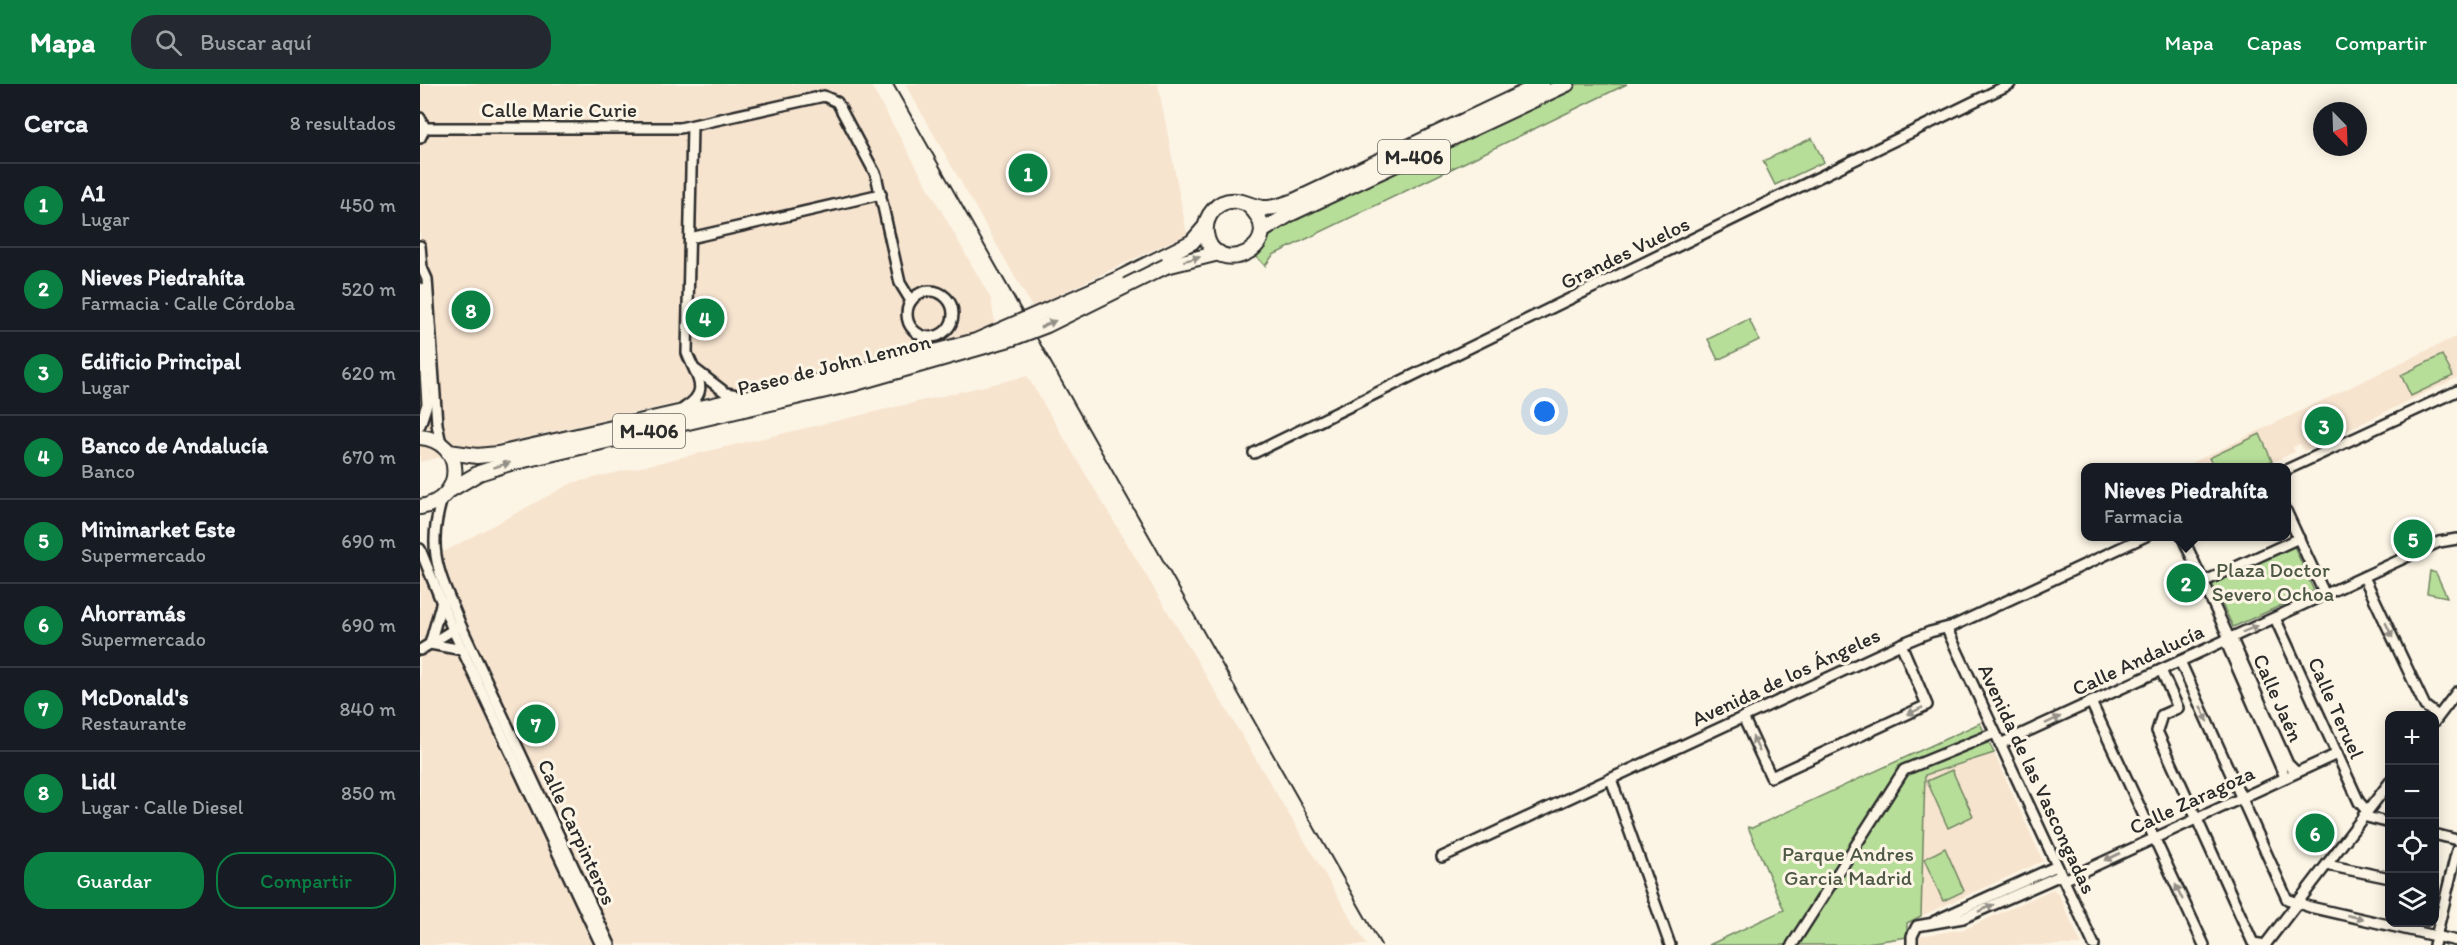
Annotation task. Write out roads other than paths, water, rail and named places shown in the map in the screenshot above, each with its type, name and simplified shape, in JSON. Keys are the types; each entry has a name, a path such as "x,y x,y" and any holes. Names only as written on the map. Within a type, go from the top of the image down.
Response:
{"highway":[{"name":"M-406","path":"1205,228 1211,212 1218,206 1236,201 1271,208 1294,201 1542,84"},
{"name":"M-406","path":"1219,254 1235,257 1245,255 1256,247 1262,231 1275,221 1567,84"},
{"path":"1247,204 1256,213 1262,231"},
{"path":"1205,228 1211,246 1219,254"},
{"name":"Paseo de John Lennon","path":"446,495 479,473 507,464 1013,338 1166,261 1192,242 1205,228"},
{"name":"Paseo de John Lennon","path":"1166,261 1219,254"},
{"name":"Paseo de John Lennon","path":"445,448 477,456 498,453 674,414 851,379"},
{"name":"M-406","path":"420,437 445,448"},
{"path":"445,448 455,469 446,495"},
{"name":"M-406","path":"420,507 446,495"}],"street":[{"name":"Grandes Vuelos","path":"1254,453 2010,84"},
{"name":"Calle Marie Curie","path":"426,128 692,126 824,96 831,97 837,102 871,162 881,194"},
{"path":"420,118 426,128 420,138"},
{"path":"674,414 694,402 701,391 700,380 687,353 692,126"},
{"path":"690,238 881,194 900,283 911,301 907,316 912,330 926,337 934,337 947,330 951,323 952,309 944,296 938,293 923,292 911,301"},
{"path":"420,246 421,266 427,279 437,424 445,448"},
{"path":"420,288 427,404 420,425"},
{"path":"692,367 726,393 752,398"},
{"path":"2291,468 2457,391"},
{"name":"Calle Carpinteros","path":"446,495 434,528 434,554 463,650 601,945"},
{"path":"2291,523 2325,595"},
{"path":"2203,582 2298,538"},
{"name":"Calle Andalucía","path":"2000,744 2439,542 2457,539"},
{"name":"Avenida de los Ángeles","path":"1442,857 1901,644 1930,632 1947,629 2137,541"},
{"path":"2184,541 2228,638"},
{"name":"Calle Carpinteros","path":"420,549 442,601 610,945"},
{"path":"2364,577 2429,711"},
{"path":"430,644 442,601"},
{"name":"Calle Teruel","path":"2275,618 2365,814"},
{"path":"420,650 457,628"},
{"name":"Avenida de las Vascongadas","path":"1947,629 2094,945"},
{"name":"Calle Jaén","path":"2228,638 2289,764 2296,772"},
{"name":"Calle Jaén","path":"2228,638 2285,777"},
{"path":"430,644 463,650"},
{"path":"1743,717 1771,777 1917,710 1927,705 1901,644"},
{"path":"2180,661 2288,899 2435,941 2457,941"},
{"path":"2161,670 2178,708 2162,715 2157,731 2253,943 2266,945 2385,788"},
{"path":"2439,715 2457,692"},
{"path":"2091,702 2204,945"},
{"path":"1792,945 1904,770 1995,733"},
{"name":"Calle Zaragoza","path":"1912,945 1912,936 1917,926 1930,924 2154,838 2337,754"},
{"path":"1611,779 1670,945"},
{"path":"2365,814 2385,821"},
{"path":"2439,835 2457,840"},
{"path":"2435,941 2457,849"},
{"path":"2327,865 2385,877"},
{"path":"2446,890 2457,893"}],"railway":[{"path":"893,84 1381,945"}],"place":[{"name":"A1","path":"1028,173"},
{"name":"Lidl","path":"471,310"},
{"name":"Banco de Andalucía","path":"705,318"},
{"name":"Edificio Principal","path":"2324,426"},
{"name":"Minimarket Este","path":"2413,539"},
{"name":"Nieves Piedrahíta","path":"2186,583"},
{"name":"McDonald's","path":"536,724"},
{"name":"Ahorramás","path":"2315,833"}],"park label":[{"name":"Plaza Doctor Severo Ochoa","path":"2273,582"},
{"name":"Parque Andres Garcia Madrid","path":"1848,866"}]}
